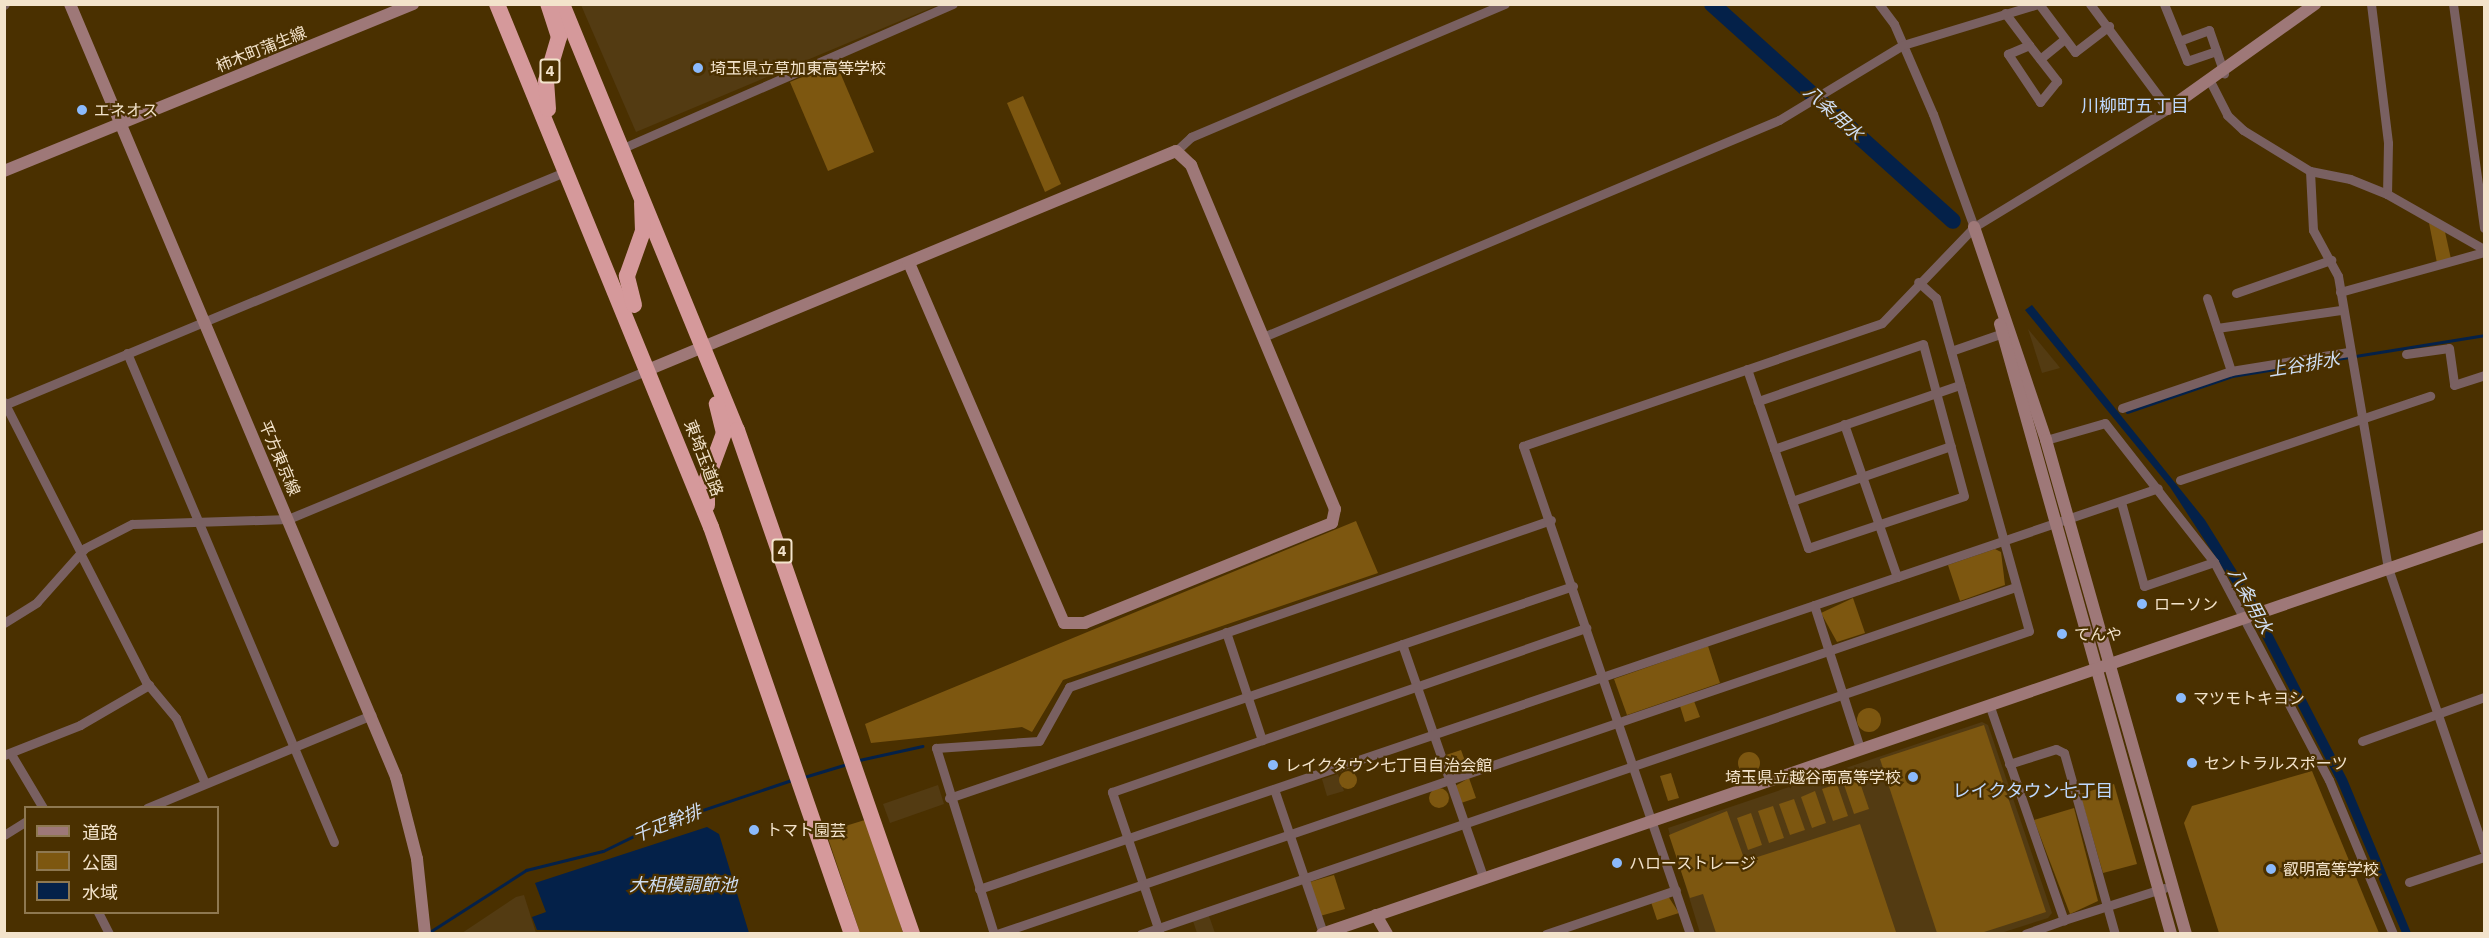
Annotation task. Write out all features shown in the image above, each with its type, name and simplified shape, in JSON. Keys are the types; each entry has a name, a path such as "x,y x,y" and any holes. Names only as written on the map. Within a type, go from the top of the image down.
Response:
{"highway":[{"name":"東埼玉道路","path":"497,4 650,369 711,527 852,933"},
{"name":"4","path":"548,4 559,37 545,91 555,139"},
{"name":"4","path":"562,4 706,347 856,762 912,933"},
{"name":"4","path":"638,185 642,231 627,276 647,338 650,369"},
{"name":"4","path":"706,347 706,375 724,433 707,479 711,527"}],"street":[{"name":"平方東京線","path":"70,4 370,715 407,810 425,932"},
{"name":"柿木町蒲生線","path":"4,171 413,4"},
{"path":"623,148 953,4"},
{"path":"4,623 37,602 80,553 132,524 288,519 1176,151 1191,137 1505,4"},
{"path":"1879,4 1903,45 1974,227 2046,440 2186,933"},
{"path":"1263,337 1779,120 1903,45 2038,4 2075,52 2109,26"},
{"path":"2090,4 2109,26 2168,109"},
{"path":"2164,4 2187,61 2216,51"},
{"path":"1690,933 1551,520 1523,446 1882,323 1918,282 1974,227 2211,82 2316,4"},
{"path":"2371,4 2388,143 2387,194"},
{"path":"2453,4 2484,228"},
{"path":"2006,13 2057,81 2040,102 2008,54 2029,45"},
{"path":"2179,41 2209,30 2224,73"},
{"path":"2040,59 2065,39"},
{"path":"2211,82 2227,115 2243,130 2310,171 2349,178 2387,194 2484,251"},
{"path":"909,263 1057,612 1069,626 1332,523 1335,509 1191,165 1176,151"},
{"path":"205,783 176,718 149,685 5,404 567,171"},
{"path":"2310,171 2313,230 2331,260 2340,292 2359,419 2388,568 2484,850"},
{"path":"1974,227 2094,669 2171,933"},
{"path":"2340,292 2484,251"},
{"path":"2236,293 2331,260"},
{"path":"1141,933 1159,931 1303,878 2029,631 1936,298 1918,282"},
{"path":"2207,298 2231,371"},
{"path":"2217,328 2341,310"},
{"path":"1951,351 2003,333"},
{"path":"1747,369 1808,548 1964,496 1923,344 1758,401"},
{"path":"2406,354 2449,348 2454,385 2484,375"},
{"path":"127,353 334,842"},
{"path":"2122,408 2231,371 2348,355"},
{"path":"1774,449 1960,385"},
{"path":"2180,480 2430,396"},
{"path":"2046,440 2105,423 2214,562 2249,618 2329,780 2393,933"},
{"path":"1844,424 1897,577"},
{"path":"1792,501 1951,446"},
{"path":"979,889 2158,488"},
{"path":"2121,502 2144,586 2214,562"},
{"path":"1551,520 1069,687 1039,741 941,745 934,753 995,933 1144,885 2016,587"},
{"path":"1274,789 1322,933 2484,536"},
{"path":"949,798 1246,695 1573,586"},
{"path":"1814,605 1860,748"},
{"path":"1159,931 1112,792 1586,628"},
{"path":"1226,632 1262,740"},
{"path":"1402,644 1483,878"},
{"path":"42,806 8,754 80,725 149,685"},
{"path":"2362,741 2484,697"},
{"path":"1989,704 2064,920"},
{"path":"149,806 370,715"},
{"path":"2009,764 2056,749 2064,753 2115,933"},
{"path":"4,835 24,822"},
{"path":"2409,882 2484,856"},
{"path":"2025,933 2106,905 2173,886"},
{"path":"1546,933 1676,890"},
{"path":"99,914 109,933"},
{"path":"1376,915 1379,933"},
{"path":"1376,915 1387,933"}],"shaded area":[{"name":"埼玉県立草加東高等学校","path":"581,5 938,5 636,132"},
{"path":"2028,329 2057,364 2060,368 2042,373"},
{"name":"埼玉県立越谷南高等学校","path":"1982,722 1988,725 2052,913 2048,918 2001,933 1700,933 1668,828"},
{"path":"1338,774 1344,791 1327,796 1322,779"},
{"path":"938,785 944,804 890,823 883,804"},
{"path":"524,895 536,933 462,933 516,897"},
{"path":"1209,916 1215,933 1197,933 1193,921"}],"green space":[{"path":"836,63 874,152 828,171 790,82"},
{"path":"1023,96 1061,184 1045,192 1007,103"},
{"path":"2429,223 2445,232 2451,259 2437,263"},
{"path":"1356,521 1378,573 1063,680 1032,732 1022,727 871,743 865,724"},
{"path":"1995,549 2001,552 2005,585 1960,601 1948,565"},
{"path":"1853,598 1865,633 1837,642 1821,613"},
{"path":"1708,646 1720,683 1627,715 1614,679"},
{"path":"1694,701 1700,717 1685,722 1680,706"},
{"path":"1869,708 1878,711 1881,720 1878,729 1869,732 1860,729 1857,720 1860,711"},
{"path":"1984,725 2046,912 1981,933 1937,933 1880,759"},
{"path":"1461,750 1468,769 1455,773 1446,755"},
{"path":"1749,752 1757,755 1760,763 1757,771 1749,774 1741,771 1738,763 1741,755"},
{"path":"1344,771 1352,771 1357,776 1355,787 1344,789 1339,784 1339,776"},
{"name":"叡明高等学校","path":"2312,771 2379,933 2219,933 2184,823 2192,806"},
{"path":"1671,773 1679,798 1668,801 1660,776"},
{"path":"1858,777 1869,809 1854,814 1843,782"},
{"path":"1469,778 1476,798 1461,803 1455,786"},
{"path":"1837,784 1848,816 1833,821 1822,789"},
{"path":"2114,784 2137,864 2103,873 2080,794"},
{"path":"1439,788 1446,791 1449,798 1446,805 1439,808 1432,805 1429,798 1432,791"},
{"path":"1815,791 1826,823 1812,828 1801,797"},
{"path":"1794,799 1805,830 1790,835 1779,804"},
{"path":"1773,806 1784,838 1769,843 1758,811"},
{"path":"2074,808 2098,901 2070,914 2034,820"},
{"path":"1727,811 1745,861 1860,824 1896,932 1716,933 1703,894 1690,898 1669,835"},
{"path":"1751,813 1762,845 1748,850 1737,818"},
{"path":"868,819 903,933 860,933 826,832"},
{"path":"1334,875 1345,909 1320,916 1310,882"},
{"path":"1668,896 1679,913 1657,920 1651,902"}],"water":[{"path":"2032,305 2205,520 2259,607 2250,610 2170,487 2025,310"},
{"path":"2265,620 2347,779 2411,933 2402,933 2337,781 2256,625"},
{"name":"大相模調節池","path":"707,827 719,834 749,933 537,930 532,917 546,912 535,883"}],"waterway":[{"name":"八条用水","path":"1712,4 1953,221"},
{"name":"上谷排水","path":"2127,412 2232,376 2484,335"},
{"name":"千疋幹排","path":"859,760 922,746"},
{"name":"千疋幹排","path":"804,777 847,764"},
{"name":"千疋幹排","path":"428,933 526,870 603,851 652,827 792,780"}],"place":[{"name":"埼玉県立草加東高等学校","path":"698,68"},
{"name":"エネオス","path":"82,110"},
{"name":"ローソン","path":"2142,604"},
{"name":"てんや","path":"2062,634"},
{"name":"マツモトキヨシ","path":"2181,698"},
{"name":"セントラルスポーツ","path":"2192,763"},
{"name":"レイクタウン七丁目自治会館","path":"1273,765"},
{"name":"埼玉県立越谷南高等学校","path":"1913,777"},
{"name":"トマト園芸","path":"754,830"},
{"name":"ハローストレージ","path":"1617,863"},
{"name":"叡明高等学校","path":"2271,869"}],"district":[{"name":"川柳町五丁目","path":"2135,106"},
{"name":"レイクタウン七丁目","path":"2033,791"}]}
